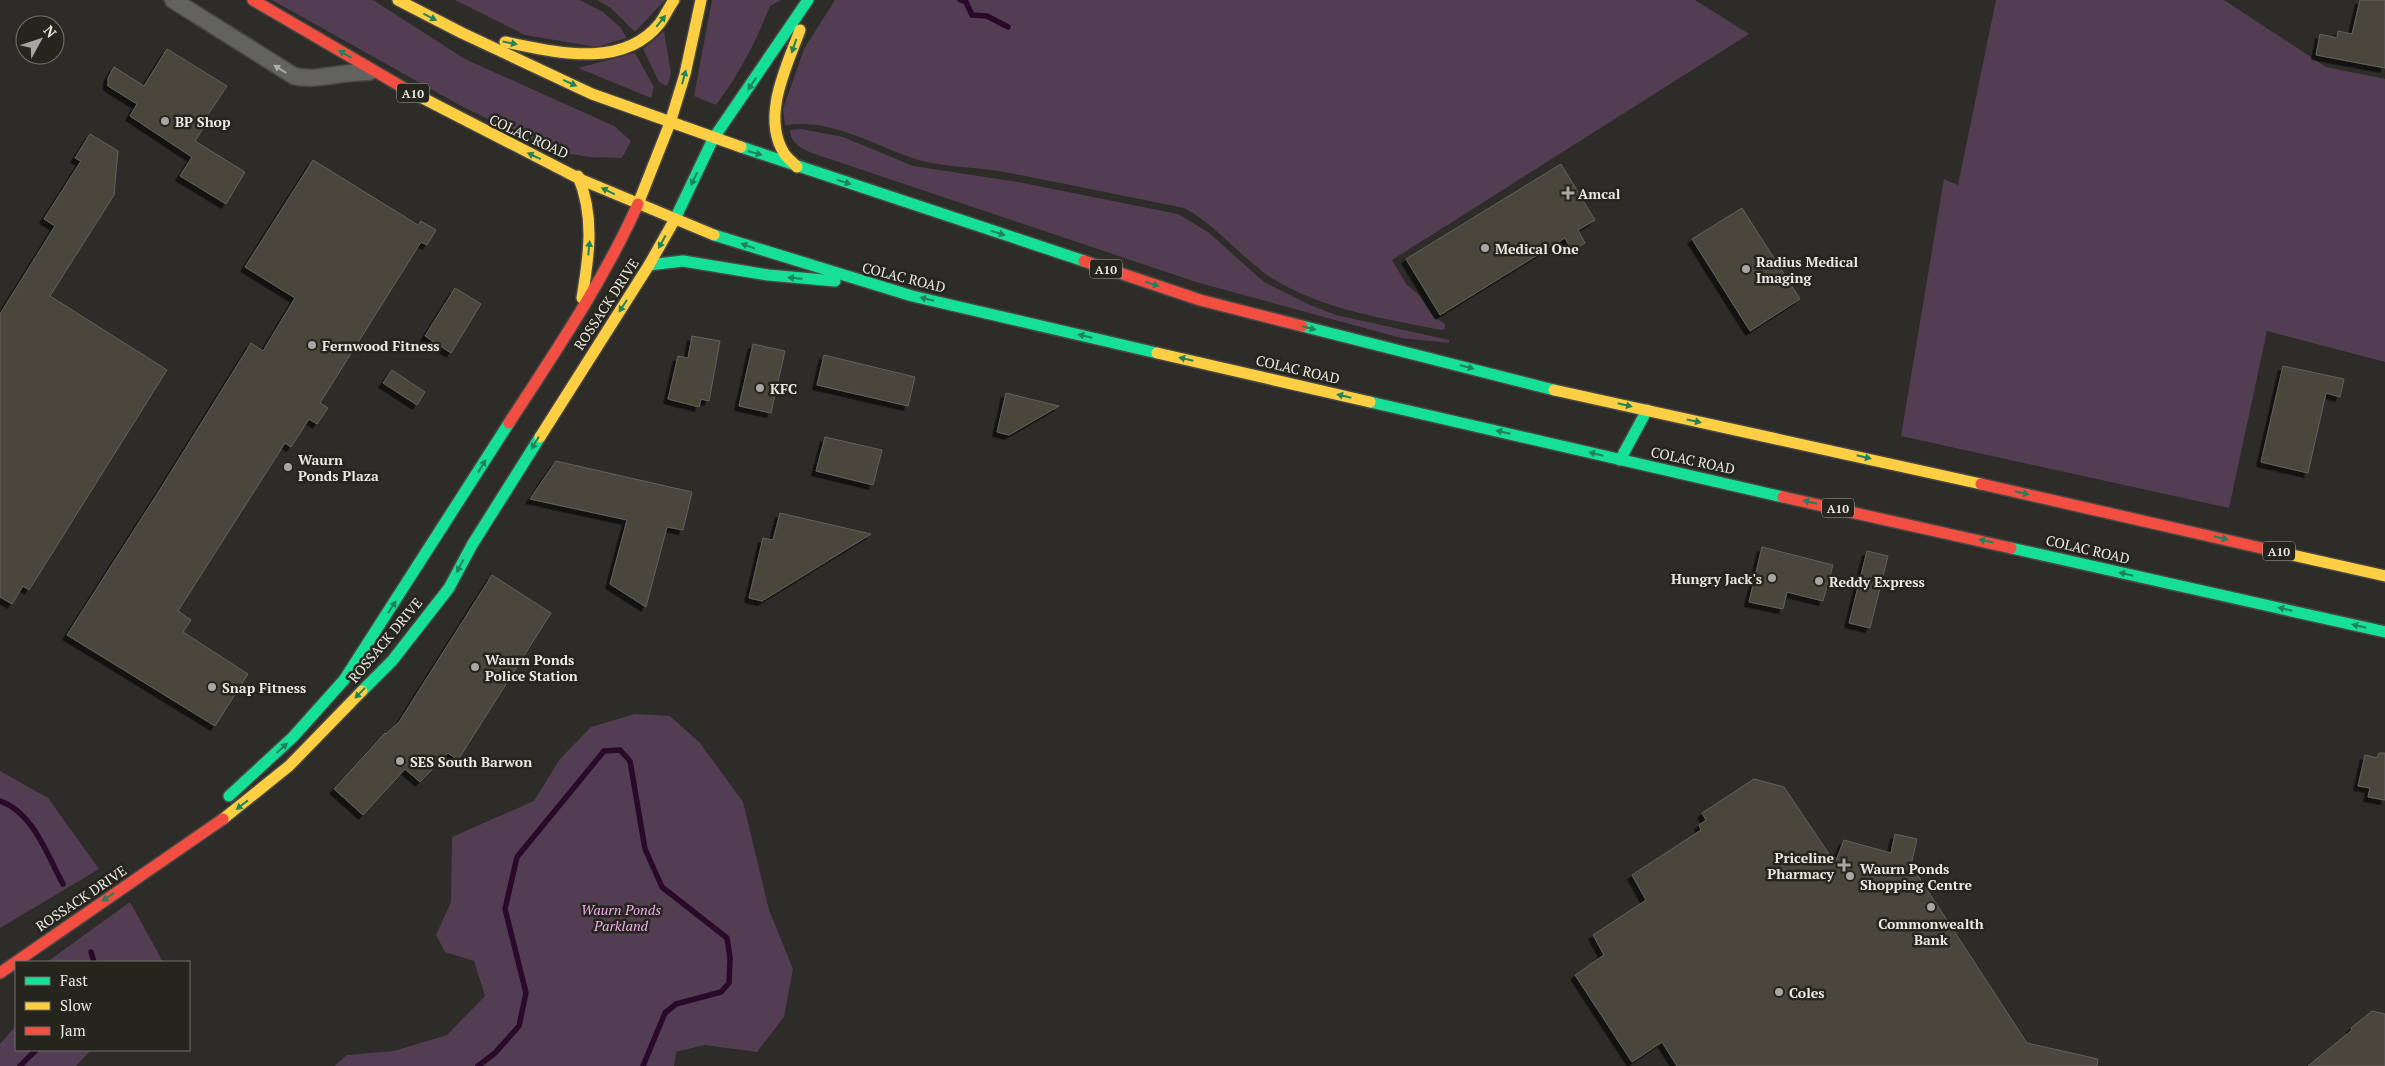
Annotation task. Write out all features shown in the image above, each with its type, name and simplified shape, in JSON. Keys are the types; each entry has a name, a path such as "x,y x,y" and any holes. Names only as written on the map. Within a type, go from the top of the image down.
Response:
{"main road":[{"name":"COLAC ROAD","path":"253,0 378,73 496,138 638,204 764,252 861,282 1620,460 1643,460 2385,632"},
{"name":"A10","path":"398,0 462,33 592,94 713,139 1200,300 1582,397 2173,526 2385,576"},
{"path":"462,33 565,54 600,54 627,48 642,39 658,25 674,0"},
{"name":"ROSSACK DRIVE","path":"220,804 293,738 344,680 460,509 579,314 624,235 670,123 685,74 701,0"},
{"path":"797,167 786,156 778,142 775,116 785,74 809,0"},
{"name":"ROSSACK DRIVE","path":"17,961 229,815 258,792 295,760 392,661 449,588 481,522 649,265 675,219 713,139 809,0"},
{"path":"578,176 587,198 590,229 579,314"},
{"path":"649,265 684,261 768,275 861,282"},
{"path":"1645,437 1647,410"},
{"path":"1620,460 1647,410"},
{"path":"247,781 258,792"},
{"name":"ROSSACK DRIVE","path":"35,934 170,844 199,822"},
{"name":"ROSSACK DRIVE","path":"0,973 15,963"}],"street":[{"path":"173,0 294,76 308,78 351,72 378,73"}],"green space":[{"path":"272,0 373,0 465,59 614,126 631,141 622,158 589,157 559,152 463,107"},
{"path":"455,0 580,0 603,12 620,27 627,38 596,47 525,35"},
{"path":"597,0 665,0 635,32 611,8"},
{"path":"712,0 781,0 770,6 759,33 746,57 716,105 694,96"},
{"path":"835,0 1695,0 1749,34 1392,260 1406,284 1418,294 1434,317 1445,324 1445,329 1441,330 1351,311 1287,287 1267,275 1217,231 1184,208 998,171 948,166 919,160 837,129 803,124 785,125 783,109 804,49"},
{"path":"1996,0 2224,0 2326,67 2385,79 2385,362 2267,331 2229,508 1901,436 1944,179 1958,185"},
{"path":"664,31 671,73 667,86 659,82 643,49"},
{"path":"635,53 654,87 651,98 578,68"},
{"path":"801,129 843,137 913,166 1018,182 1178,214 1208,232 1264,282 1310,305 1336,315 1449,340 1449,343 1401,338 1196,282 812,153 800,147 792,139 790,130"},
{"name":"Waurn Ponds Parkland","path":"635,714 670,716 700,743 743,802 769,910 793,969 784,1017 757,1052 704,1045 676,1052 674,1066 334,1066 347,1055 394,1051 447,1035 485,996 474,961 445,952 436,935 451,902 452,837 534,801 560,759 591,727"},
{"path":"0,771 48,798 99,869 0,928"},
{"path":"130,902 162,961 48,961"},
{"path":"15,1027 15,1051 90,1051 76,1066 0,1066 0,1044"}],"building":[{"path":"2360,0 2385,0 2385,68 2316,55 2320,34 2337,38 2338,31 2352,34"},
{"path":"167,49 227,86 201,125 204,127 195,141 245,172 226,204 180,176 192,157 130,116 137,104 108,86 108,78 114,67 144,86"},
{"path":"90,134 118,151 114,195 50,296 167,370 29,590 23,586 12,604 0,597 0,314 55,226 44,219 81,161 75,158"},
{"path":"313,160 418,225 421,221 436,230 427,245 421,242 320,403 328,408 317,424 309,419 291,447 285,443 178,611 191,620 183,632 248,674 215,726 67,635 251,343 263,351 295,298 245,267"},
{"name":"Medical One","path":"1561,164 1595,220 1578,230 1585,243 1572,251 1565,238 1440,315 1406,259"},
{"name":"Radius Medical Imaging","path":"1742,208 1800,299 1750,331 1692,239"},
{"path":"455,288 481,304 451,353 425,336"},
{"path":"692,336 720,341 709,401 701,399 699,407 668,399 678,356 688,358"},
{"name":"KFC","path":"753,344 785,351 771,413 739,406"},
{"path":"824,355 915,377 908,406 817,385"},
{"path":"2283,366 2344,379 2340,397 2326,393 2308,473 2261,462"},
{"path":"392,370 425,392 417,405 383,383"},
{"path":"1006,393 1059,406 1009,435 997,432"},
{"path":"825,437 882,450 873,485 816,471"},
{"path":"556,461 692,492 683,530 667,527 646,607 610,584 627,520 530,499"},
{"path":"780,513 871,534 762,601 749,598 763,538 773,540"},
{"path":"1762,547 1833,565 1823,601 1787,592 1783,609 1749,602"},
{"path":"1867,551 1888,556 1870,628 1849,623"},
{"name":"Waurn Ponds Police Station","path":"492,575 551,613 458,760 448,753 420,782 405,769 363,815 334,789 385,733 399,722"},
{"path":"2379,753 2385,753 2385,800 2368,797 2370,788 2358,786 2365,755 2377,758"},
{"path":"1754,779 1784,787 1835,863 1844,840 1891,853 1895,834 1917,839 1911,865 2027,1043 2098,1059 2097,1066 1677,1066 1662,1042 1632,1062 1575,975 1604,955 1593,935 1646,900 1632,875 1701,830 1699,825 1706,820 1702,813"},
{"path":"2372,1011 2385,1014 2385,1066 2308,1066 2352,1030 2351,1028"}],"waterway":[{"path":"960,0 966,2 972,15 987,16 1008,27"},
{"path":"478,1066 495,1053 519,1026 526,993 505,909 517,857 604,751 620,750 630,761 645,849 662,887 727,938 730,958 729,983 721,992 676,1004 665,1013 643,1066"},
{"path":"0,801 12,807 30,824 45,848 63,884"},
{"path":"91,952 94,961"},
{"path":"20,1066 35,1051"}],"traffic: fast":[{"path":"675,219 713,139 808,0"},
{"path":"741,147 1084,261"},
{"path":"714,235 912,296 1157,353"},
{"path":"649,265 683,261 768,275 835,281"},
{"path":"1302,326 1554,390"},
{"path":"1370,402 1783,497"},
{"path":"1620,460 1647,410"},
{"path":"229,796 293,737 344,680 509,423"},
{"path":"362,691 392,661 449,588 472,545 540,437"},
{"path":"2011,548 2385,632"}],"traffic: slow":[{"path":"398,0 462,33 592,94 741,147"},
{"path":"505,42 566,53 608,52 627,47 645,38 660,23 674,0"},
{"path":"638,204 670,123 685,74 701,0"},
{"path":"797,167 784,153 778,139 775,123 778,91 800,30"},
{"path":"409,91 582,180 714,235"},
{"path":"578,176 587,206 589,222 587,267 582,298"},
{"path":"540,437 649,265 675,219"},
{"path":"1157,353 1370,402"},
{"path":"1554,390 1981,484"},
{"path":"2270,550 2385,576"},
{"path":"223,819 289,766 362,691"}],"traffic: jam":[{"path":"253,0 409,91"},
{"path":"509,423 594,289 638,204"},
{"path":"1084,261 1200,300 1302,326"},
{"path":"1981,484 2270,550"},
{"path":"1783,497 2011,548"},
{"path":"17,961 223,819"},
{"path":"0,973 15,963"}],"place":[{"name":"BP Shop","path":"165,121"},
{"name":"Amcal","path":"1568,193"},
{"name":"Medical One","path":"1485,248"},
{"name":"Radius Medical Imaging","path":"1746,269"},
{"name":"Fernwood Fitness","path":"312,345"},
{"name":"KFC","path":"760,388"},
{"name":"Waurn Ponds Plaza","path":"288,467"},
{"name":"Hungry Jack's","path":"1772,578"},
{"name":"Reddy Express","path":"1819,581"},
{"name":"Waurn Ponds Police Station","path":"475,667"},
{"name":"Snap Fitness","path":"212,687"},
{"name":"SES South Barwon","path":"400,761"},
{"name":"Priceline Pharmacy","path":"1844,865"},
{"name":"Waurn Ponds Shopping Centre","path":"1850,876"},
{"name":"Commonwealth Bank","path":"1931,907"},
{"name":"Coles","path":"1779,992"}]}
